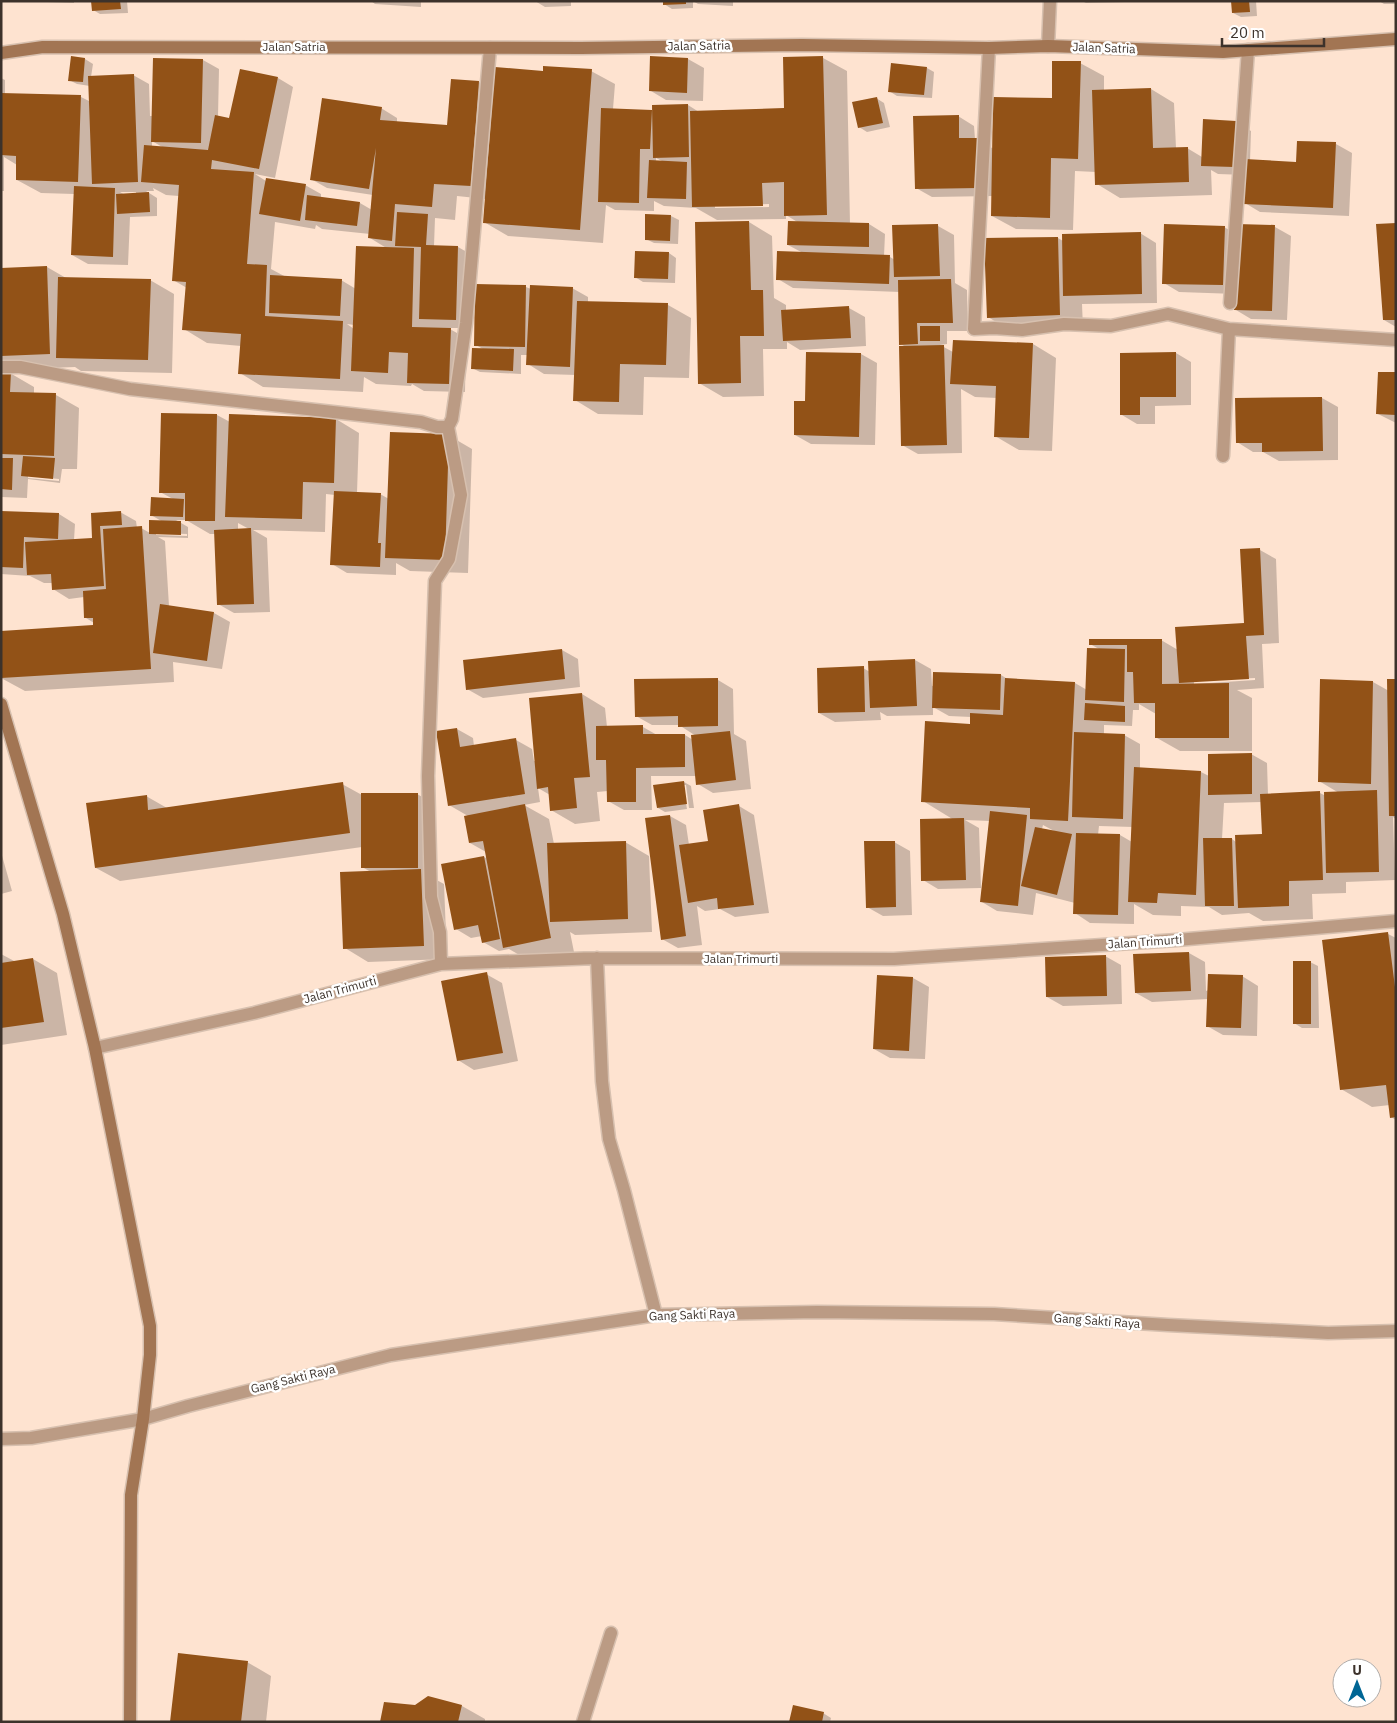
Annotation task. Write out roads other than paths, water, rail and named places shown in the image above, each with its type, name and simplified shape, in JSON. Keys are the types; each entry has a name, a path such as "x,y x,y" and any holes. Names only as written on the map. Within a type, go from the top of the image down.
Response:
{"street":[{"path":"1048,46 1050,1"},
{"name":"Jalan Satria","path":"1,53 52,47 581,48 802,44 989,48 1048,46 1223,52 1396,39"},
{"path":"441,964 440,932 431,897 428,776 435,581 449,559 461,495 448,427 452,419 466,323 490,48"},
{"path":"989,48 974,330 994,328 1022,330 1064,324 1111,326 1168,314 1228,329 1396,340"},
{"path":"1230,304 1248,50"},
{"path":"1224,456 1228,329"},
{"path":"1,367 20,367 130,389 421,422 437,427 448,427"},
{"path":"1,704 63,914 95,1048 150,1326 150,1355 143,1419 131,1495 130,1722"},
{"name":"Jalan Trimurti","path":"95,1048 254,1012 441,964 597,958 894,959 1167,941 1396,921"},
{"path":"597,958 602,1081 608,1139 624,1190 656,1315"},
{"name":"Gang Sakti Raya","path":"1,1439 31,1438 143,1419 391,1355 656,1315 816,1312 994,1314 1328,1333 1396,1331"},
{"path":"583,1722 611,1633"}]}
